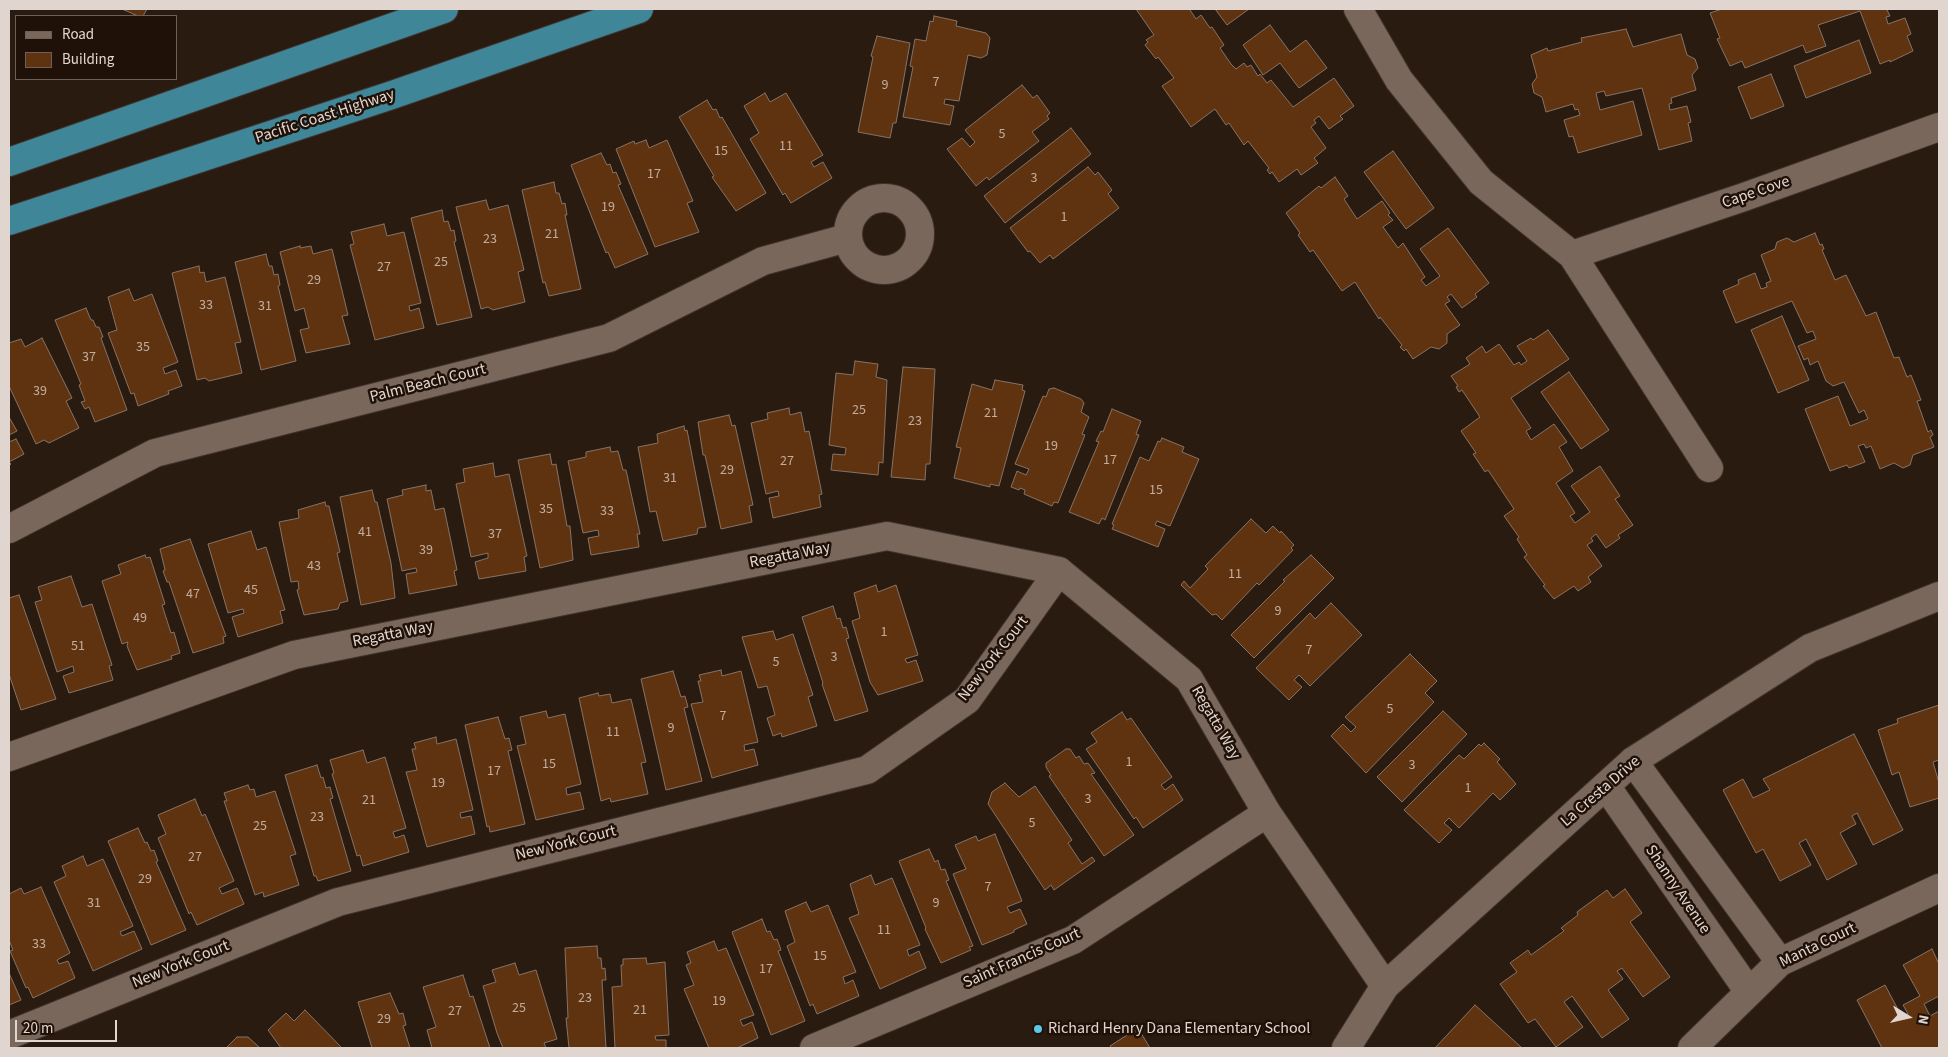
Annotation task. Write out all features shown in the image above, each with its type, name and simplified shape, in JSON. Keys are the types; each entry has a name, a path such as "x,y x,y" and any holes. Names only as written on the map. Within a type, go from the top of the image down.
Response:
{"highway":[{"path":"9,162 444,9"},
{"name":"Pacific Coast Highway","path":"9,221 392,95 639,9"}],"street":[{"path":"1358,9 1399,80 1481,182 1572,255 1709,468"},
{"name":"Cape Cove","path":"1572,255 1744,197 1939,127"},
{"name":"Palm Beach Court","path":"9,529 156,452 609,338 763,261 848,238"},
{"name":"Regatta Way","path":"9,757 294,655 887,536 1060,571 1190,678 1267,813 1385,986"},
{"name":"New York Court","path":"9,1035 338,902 867,770 967,700 1060,571"},
{"name":"La Cresta Drive","path":"1346,1048 1385,986 1633,761 1810,648 1939,596"},
{"path":"1633,761 1780,962"},
{"name":"Shanny Avenue","path":"1606,786 1749,992"},
{"name":"Saint Francis Court","path":"814,1048 1073,940 1267,813"},
{"name":"Manta Court","path":"1692,1048 1780,962 1939,888"}],"building":[{"path":"122,9 147,9 144,15 136,15"},
{"path":"1136,9 1192,9 1190,10 1196,19 1201,15 1210,28 1212,27 1224,45 1220,48 1236,69 1244,63 1247,67 1251,65 1258,76 1260,74 1267,83 1271,80 1293,107 1334,78 1354,106 1340,116 1343,119 1329,129 1319,116 1314,120 1316,123 1311,127 1326,148 1314,158 1318,163 1301,175 1297,169 1279,182 1272,172 1270,174 1267,170 1269,168 1248,141 1244,145 1229,123 1226,125 1215,109 1191,127 1162,86 1174,78 1158,57 1156,59 1145,45 1148,42 1146,40 1154,35"},
{"path":"1215,9 1249,9 1227,25"},
{"path":"1722,9 1890,9 1887,10 1890,16 1886,17 1888,24 1905,18 1911,34 1907,36 1913,51 1890,62 1890,60 1880,64 1860,11 1818,25 1826,46 1806,53 1803,45 1745,68 1742,61 1730,66 1717,39 1720,38 1710,13"},
{"path":"934,16 957,21 956,26 986,33 990,38 987,55 981,58 968,55 959,101 945,99 944,104 954,106 950,125 903,117 913,67 910,66 915,39 926,41 930,21 933,22"},
{"path":"1270,25 1290,52 1306,40 1327,68 1299,88 1280,63 1263,75 1243,45"},
{"path":"1626,29 1633,47 1681,34 1687,55 1695,59 1698,68 1692,75 1696,90 1671,98 1672,103 1669,104 1670,110 1687,106 1691,122 1688,123 1692,141 1659,150 1642,88 1606,96 1604,91 1596,93 1600,110 1633,101 1642,135 1578,153 1573,136 1569,137 1564,120 1580,115 1578,109 1575,110 1573,104 1546,112 1542,97 1534,93 1532,84 1537,77 1531,55 1547,48 1548,51 1582,42 1581,38"},
{"path":"877,36 910,43 896,123 893,123 890,138 858,132 873,57 871,56"},
{"path":"1859,40 1871,73 1806,98 1794,66"},
{"path":"1771,74 1784,106 1751,119 1738,87"},
{"path":"1022,85 1033,98 1037,95 1050,113 1047,116 1049,119 1032,132 1039,141 989,180 987,177 976,186 947,149 962,138 970,147 975,142 965,130"},
{"path":"765,93 770,102 786,93 823,155 811,162 814,167 823,162 832,178 791,203 785,193 783,195 750,139 759,133 744,106"},
{"path":"707,100 713,110 716,109 720,118 722,117 766,193 736,211 712,177 714,176 679,117"},
{"path":"1071,128 1091,154 1005,223 984,196"},
{"path":"646,140 649,148 667,140 693,201 687,203 699,232 655,247 616,149 634,141 635,144"},
{"path":"1393,151 1434,208 1406,229 1364,172"},
{"path":"601,153 607,165 610,164 613,173 616,172 621,184 618,185 648,254 615,268 608,252 606,253 571,165"},
{"path":"1088,167 1095,175 1098,172 1112,190 1108,194 1119,208 1053,259 1050,255 1040,263 1030,251 1028,252 1010,228"},
{"path":"1335,177 1348,196 1344,199 1357,219 1382,201 1390,213 1388,215 1393,220 1383,227 1398,248 1403,243 1425,277 1421,280 1426,286 1440,276 1420,249 1448,228 1489,283 1475,294 1477,297 1462,308 1451,294 1447,297 1450,301 1445,304 1460,325 1447,334 1447,343 1439,349 1431,347 1413,359 1406,349 1404,351 1400,347 1402,345 1380,317 1379,319 1355,282 1342,291 1313,250 1310,252 1298,235 1300,233 1286,213 1319,186 1321,188"},
{"path":"554,182 556,193 559,193 562,204 565,203 567,215 565,215 581,289 549,296 545,282 543,283 522,190"},
{"path":"486,200 489,210 508,205 524,270 518,272 525,302 493,310 488,307 481,309 456,207"},
{"path":"442,210 444,222 448,221 451,231 454,230 456,241 454,242 472,317 437,325 411,218"},
{"path":"384,224 387,236 404,232 421,303 409,306 410,311 419,308 424,328 375,340 350,245 354,244 351,232"},
{"path":"1815,233 1820,245 1822,244 1824,249 1822,250 1835,280 1846,275 1866,316 1876,312 1894,358 1899,357 1907,377 1911,375 1921,400 1917,401 1928,432 1931,430 1933,435 1930,437 1934,447 1913,455 1910,465 1903,468 1894,463 1880,469 1871,446 1866,448 1864,444 1858,446 1865,462 1849,468 1847,465 1830,471 1805,409 1838,396 1850,426 1868,419 1864,410 1859,413 1844,382 1833,386 1826,381 1818,361 1810,365 1808,358 1804,360 1798,346 1816,339 1813,331 1807,333 1792,301 1736,323 1723,291 1739,284 1738,280 1755,273 1761,289 1767,287 1766,283 1771,281 1761,255 1775,249 1777,242 1787,238 1794,242"},
{"path":"300,246 300,248 311,246 313,254 332,249 348,315 342,316 350,344 306,353 300,330 309,328 304,308 295,311 280,252"},
{"path":"266,254 274,275 278,274 280,285 278,286 296,361 261,370 235,262"},
{"path":"199,266 200,273 204,272 206,282 225,277 241,342 235,343 242,373 209,381 205,378 197,380 172,273"},
{"path":"129,289 134,301 152,294 178,362 163,368 165,374 176,370 182,386 168,391 169,394 138,406 134,393 131,394 108,333 117,330 108,297"},
{"path":"86,308 91,320 93,320 96,327 99,327 103,337 101,338 127,410 95,422 89,407 85,409 81,402 85,401 79,385 81,384 55,320"},
{"path":"1782,316 1809,380 1778,393 1751,330"},
{"path":"1548,330 1569,359 1511,398 1531,428 1526,431 1531,440 1554,424 1567,442 1559,447 1573,471 1556,483 1575,513 1570,516 1575,523 1590,512 1571,486 1600,466 1620,496 1615,499 1633,525 1618,535 1620,538 1606,548 1596,534 1591,538 1593,541 1587,545 1602,566 1588,577 1591,582 1578,591 1574,586 1554,599 1524,557 1527,555 1517,539 1519,537 1504,516 1514,509 1488,470 1485,472 1473,454 1476,453 1461,431 1480,417 1462,390 1459,392 1456,387 1458,386 1451,376 1470,364 1466,358 1482,346 1486,353 1499,344 1514,365 1519,362 1521,365 1527,361 1517,346 1531,338 1533,340"},
{"path":"42,338 72,398 66,401 79,428 49,443 44,440 36,444 9,386 9,343 21,339 25,347"},
{"path":"855,361 878,364 876,377 887,380 883,463 879,462 878,475 831,470 833,454 845,455 846,448 829,445 836,373 853,375"},
{"path":"903,367 935,369 930,464 926,464 925,480 891,477"},
{"path":"1569,372 1609,430 1581,449 1541,392"},
{"path":"995,380 1023,385 1022,390 1025,391 999,486 990,484 990,487 954,478 961,448 956,447 972,384 992,390"},
{"path":"1054,388 1081,399 1084,403 1081,412 1089,417 1082,434 1085,435 1058,503 1054,502 1052,506 1024,494 1025,490 1011,487 1017,471 1026,475 1029,469 1015,464 1043,396 1046,397 1049,389"},
{"path":"789,408 790,415 801,412 805,432 809,431 822,494 819,495 821,507 773,518 769,498 779,496 778,491 766,494 751,423 768,419 767,413"},
{"path":"1112,409 1141,421 1136,434 1139,435 1105,520 1102,518 1099,524 1069,512 1099,442 1096,441 1101,431 1103,432"},
{"path":"729,415 732,426 735,425 753,505 749,506 752,522 721,529 705,455 703,455 698,422"},
{"path":"9,417 17,431 9,435"},
{"path":"684,426 685,431 687,430 706,527 698,528 697,534 663,541 656,511 650,512 638,447 658,443 657,434"},
{"path":"1162,438 1184,447 1182,452 1199,459 1170,526 1157,521 1155,525 1165,529 1158,547 1112,529 1114,525 1112,524 1140,457 1149,461 1158,441 1160,442"},
{"path":"16,439 24,454 9,462 9,442"},
{"path":"610,447 611,452 618,451 623,470 626,470 640,534 637,534 639,547 591,555 588,538 599,536 598,530 583,533 568,461 586,457 586,452"},
{"path":"550,454 552,465 556,464 567,526 570,526 573,560 540,568 518,460"},
{"path":"493,463 495,477 509,474 527,556 524,557 526,571 479,579 475,562 488,558 488,553 471,557 456,484 465,482 463,469"},
{"path":"426,485 426,491 431,490 435,510 444,508 457,570 454,571 457,585 409,594 406,574 417,572 416,568 402,571 387,499 403,495 402,490"},
{"path":"372,490 375,502 377,502 391,563 395,598 361,605 340,497"},
{"path":"325,502 326,506 329,506 340,552 337,553 348,601 340,603 338,609 304,615 297,590 299,589 298,581 291,582 279,522 299,518 298,510"},
{"path":"1251,519 1266,533 1273,526 1280,533 1281,531 1294,545 1291,548 1293,550 1259,585 1257,583 1222,620 1216,614 1212,615 1181,585 1184,581 1190,588 1208,569 1205,566"},
{"path":"251,531 257,550 266,547 285,610 280,611 283,623 238,637 232,617 244,613 243,609 228,613 208,544"},
{"path":"190,539 226,636 223,637 224,643 193,653 169,582 167,582 163,571 165,570 160,549"},
{"path":"145,555 146,558 150,557 165,604 162,605 171,633 174,632 180,653 171,656 172,659 137,670 127,646 128,642 122,644 102,581 121,574 118,565"},
{"path":"1311,555 1334,578 1254,658 1231,635 1285,581 1283,580"},
{"path":"71,576 82,607 92,604 112,665 109,666 113,680 69,693 63,676 74,672 73,666 57,672 35,602 42,600 38,587"},
{"path":"876,585 878,592 896,585 918,655 905,659 907,663 916,660 923,681 878,695 870,682 852,621 860,618 854,593"},
{"path":"19,595 56,699 21,710 9,674 9,598"},
{"path":"1331,603 1362,635 1310,686 1299,675 1294,680 1302,687 1289,700 1256,668 1310,613 1315,619"},
{"path":"833,606 837,619 840,618 843,628 846,627 849,638 846,639 868,711 835,721 802,617"},
{"path":"773,631 776,640 793,634 813,695 808,697 817,726 782,737 781,733 773,736 767,718 775,715 767,686 758,688 742,637"},
{"path":"1410,654 1437,681 1425,693 1434,702 1366,773 1331,736 1343,724 1351,732 1356,727 1345,717"},
{"path":"721,670 722,676 741,671 758,742 744,745 745,751 754,749 758,765 712,778 691,704 703,702 698,681 701,681 699,675"},
{"path":"673,671 681,697 685,696 688,707 684,708 702,781 666,790 641,679"},
{"path":"598,693 599,696 610,694 612,703 631,699 646,762 641,763 648,794 611,802 610,798 601,801 579,698"},
{"path":"1939,705 1939,760 1933,762 1939,783 1939,798 1910,807 1899,772 1892,775 1878,730 1898,723 1897,719"},
{"path":"546,711 548,718 565,714 581,784 566,788 567,795 580,792 584,809 536,820 517,746 526,744 520,717"},
{"path":"1443,711 1467,734 1402,802 1377,777"},
{"path":"1122,712 1127,720 1131,718 1172,777 1161,785 1165,790 1173,784 1183,800 1143,828 1136,817 1134,819 1086,749 1097,742 1091,733"},
{"path":"498,717 505,739 509,738 512,750 508,751 525,824 490,832 489,826 487,827 465,725"},
{"path":"1854,734 1903,830 1873,845 1857,813 1852,816 1856,824 1840,833 1857,864 1827,880 1806,839 1799,843 1811,865 1780,881 1763,849 1756,853 1723,790 1743,779 1753,798 1770,790 1763,779"},
{"path":"436,737 437,744 456,739 473,810 460,813 461,818 471,816 475,834 427,847 406,772 417,770 412,749 416,749 414,743"},
{"path":"1484,743 1500,759 1497,762 1516,784 1500,800 1493,793 1459,828 1449,818 1444,823 1452,830 1439,843 1404,810 1459,755 1464,759 1479,744 1481,746"},
{"path":"1066,749 1070,749 1076,758 1079,756 1084,764 1088,763 1095,773 1091,774 1134,835 1104,856 1049,776 1051,775 1046,767 1046,763"},
{"path":"363,750 367,763 385,757 406,828 393,832 395,838 404,835 409,852 363,866 360,855 357,856 332,774 334,773 330,760"},
{"path":"317,765 326,788 330,787 333,798 330,799 351,871 318,881 316,876 314,876 285,775"},
{"path":"1005,783 1019,797 1035,786 1072,840 1068,843 1082,864 1092,857 1095,861 1054,890 1051,885 1045,890 988,804 992,792"},
{"path":"248,785 250,790 254,789 256,797 275,791 296,854 290,856 299,885 264,897 263,892 255,895 224,801 227,801 224,793"},
{"path":"195,799 202,816 205,814 234,881 219,888 222,894 237,888 244,904 197,925 191,912 189,914 158,838 166,834 158,815"},
{"path":"138,828 145,843 147,842 151,851 154,850 158,861 156,862 186,930 151,945 108,841"},
{"path":"995,834 1022,901 1007,907 1010,913 1020,909 1027,924 1014,930 1014,932 982,945 953,874 966,869 955,845 976,836 978,841"},
{"path":"929,849 935,862 938,860 941,870 945,869 949,880 946,881 973,946 969,947 971,950 941,963 925,929 899,861"},
{"path":"83,856 87,866 103,859 133,926 120,932 122,936 134,931 142,949 93,971 54,882 66,876 62,866"},
{"path":"871,875 875,885 892,878 920,945 907,950 909,956 919,951 926,968 880,989 849,918 859,914 850,884"},
{"path":"41,887 70,953 57,960 59,964 68,961 75,978 33,998 28,987 26,988 10,951 13,950 9,940 9,894 21,888 24,894"},
{"path":"1625,889 1642,913 1630,922 1670,977 1643,997 1622,968 1617,971 1623,979 1608,990 1629,1019 1602,1038 1572,996 1564,1002 1583,1027 1556,1047 1535,1019 1528,1023 1500,984 1517,972 1510,963 1528,950 1531,955 1564,931 1561,928 1578,915 1577,912 1607,890 1613,898"},
{"path":"806,902 811,912 828,905 856,972 843,977 845,984 853,980 859,996 817,1014 813,1004 810,1006 787,946 795,942 785,911"},
{"path":"762,919 767,932 770,931 774,940 777,939 781,950 778,951 805,1021 771,1035 732,932"},
{"path":"714,941 718,951 726,948 754,1015 740,1020 743,1026 752,1022 758,1038 737,1048 709,1048 684,989 694,985 686,965 691,963 687,952"},
{"path":"597,946 598,958 601,958 602,969 605,968 606,980 602,980 606,1048 569,1048 566,1018 568,1018 565,948"},
{"path":"1932,949 1939,964 1939,996 1924,1004 1930,1016 1939,1011 1939,1048 1882,1048 1857,1000 1885,985 1902,1017 1908,1014 1903,1005 1920,996 1903,965"},
{"path":"646,958 647,964 665,962 669,1035 655,1036 656,1040 666,1040 666,1048 615,1048 612,987 622,986 621,965 623,965 623,959"},
{"path":"515,963 519,975 536,970 557,1039 544,1043 546,1048 503,1048 497,1033 483,986 496,982 492,970"},
{"path":"9,973 21,1000 9,1005"},
{"path":"463,975 470,997 473,996 490,1048 432,1048 427,1030 436,1027 423,987"},
{"path":"390,993 399,1014 403,1013 406,1025 403,1026 410,1048 372,1048 358,1002"},
{"path":"1475,1005 1522,1048 1435,1048"},
{"path":"305,1010 342,1048 281,1048 268,1030 286,1013 294,1021"},
{"path":"1138,1028 1150,1048 1111,1048 1110,1046"},
{"path":"237,1037 248,1037 260,1048 226,1048"}],"place":[{"name":"Richard Henry Dana Elementary School","path":"1038,1029"}]}
